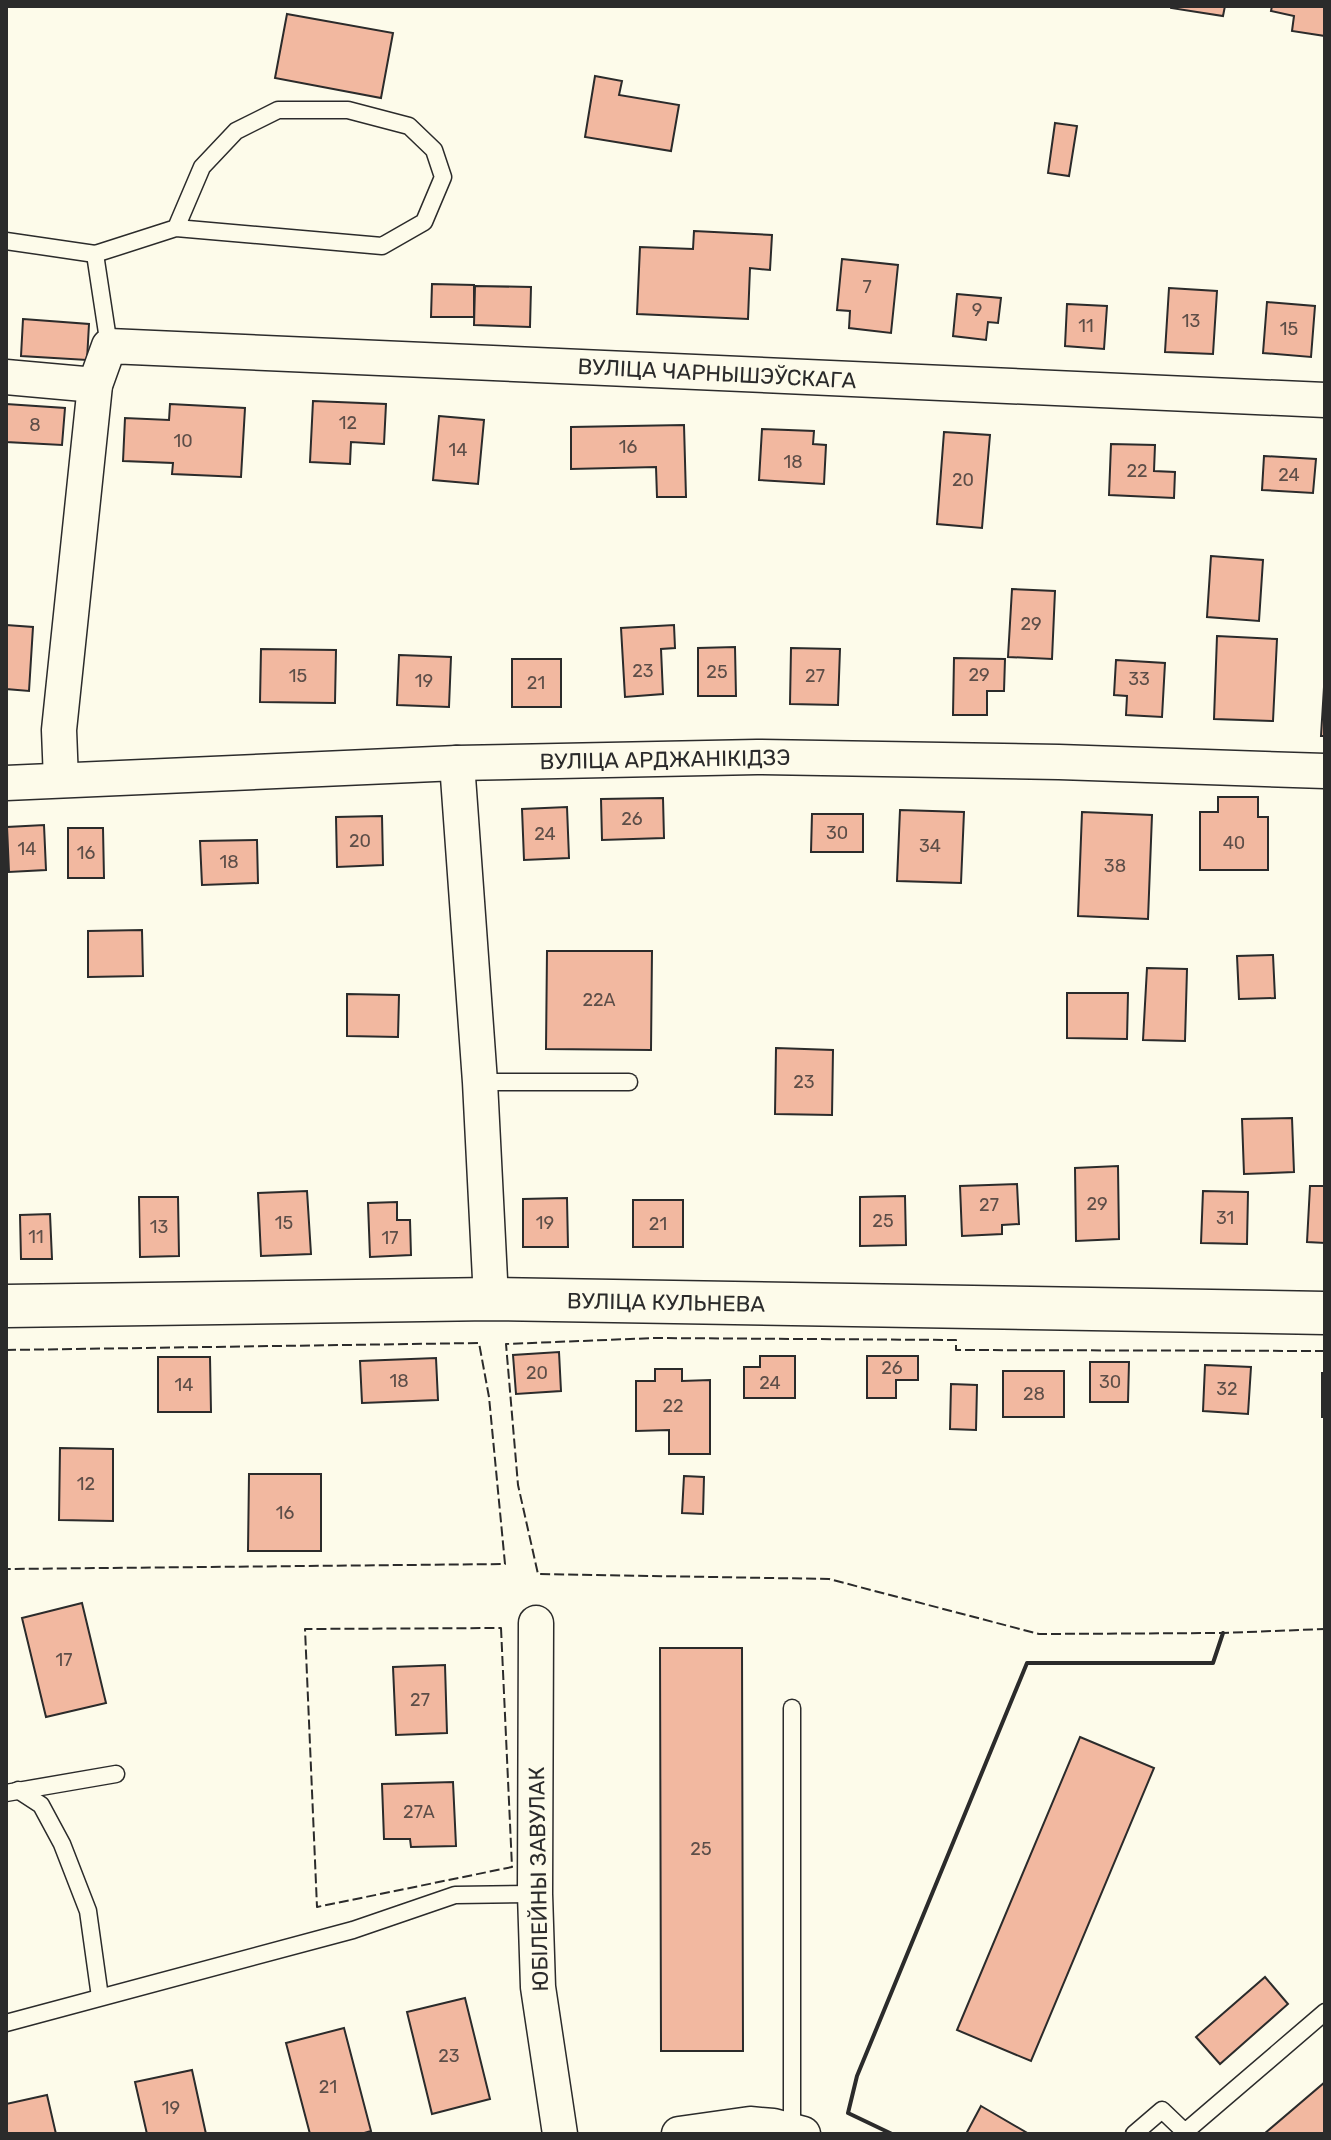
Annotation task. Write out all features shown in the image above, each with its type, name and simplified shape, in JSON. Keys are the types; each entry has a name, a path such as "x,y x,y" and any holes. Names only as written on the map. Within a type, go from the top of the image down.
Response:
{"street":[{"path":"61,780 59,730 95,385 109,346"},
{"name":"ВУЛІЦА ЧАРНЫШЭЎСКАГА","path":"109,346 1325,400"},
{"path":"6,377 95,385"},
{"name":"ВУЛІЦА АРДЖАНІКІДЗЭ","path":"6,783 457,763 757,757 1059,762 1325,771"},
{"path":"457,763 480,1082 491,1299"},
{"name":"ВУЛІЦА КУЛЬНЕВА","path":"6,1306 491,1299 1325,1313"},
{"name":"ЮБІЛЕЙНЫ ЗАВУЛАК","path":"536,1623 535,1894 538,1987 560,2134"},
{"path":"679,2134 750,2124 798,2133"}],"lane":[{"path":"6,241 95,254 176,228 382,246 424,222 443,177 434,150 409,126 348,110 278,110 236,131 202,167 176,228"},
{"path":"95,254 109,346"},
{"path":"480,1082 629,1082"},
{"path":"792,1708 798,2133"},
{"path":"12,1791 116,1774"},
{"path":"12,1791 41,1805 62,1844 88,1911 100,1997"},
{"path":"6,2023 353,1930 455,1895 535,1894"},
{"path":"1134,2134 1162,2110 1185,2132 1325,2012"}],"building":[{"path":"1171,6 1225,6 1223,16"},
{"path":"1272,6 1325,6 1325,36 1292,31 1294,16 1271,11"},
{"path":"287,14 393,33 381,98 275,78"},
{"path":"595,76 622,81 619,95 679,105 671,151 585,137"},
{"path":"1055,123 1077,126 1069,176 1048,173"},
{"path":"694,231 772,235 770,270 750,268 748,319 637,314 640,247 693,249"},
{"path":"842,259 898,265 891,333 849,328 850,311 837,310"},
{"path":"432,284 474,285 474,317 431,317"},
{"path":"475,286 531,287 530,327 474,325"},
{"path":"1169,288 1217,291 1213,354 1165,352"},
{"path":"957,294 1001,298 998,323 988,322 986,340 953,336"},
{"path":"1267,302 1315,306 1311,357 1263,353"},
{"path":"1067,304 1107,306 1104,349 1065,346"},
{"path":"23,319 89,324 87,360 21,356"},
{"path":"313,401 386,404 384,444 351,442 350,464 310,462"},
{"path":"6,404 65,408 62,445 6,442"},
{"path":"170,404 245,408 241,477 172,474 173,463 123,461 125,418 169,420"},
{"path":"439,416 484,420 478,484 433,480"},
{"path":"684,425 686,497 657,497 656,467 571,469 571,427"},
{"path":"762,429 814,431 813,444 826,445 824,484 759,480"},
{"path":"944,432 990,435 982,528 937,524"},
{"path":"1111,444 1155,445 1154,471 1175,472 1174,498 1109,495"},
{"path":"1264,456 1316,459 1313,493 1262,490"},
{"path":"1211,556 1263,560 1259,621 1207,617"},
{"path":"1012,589 1055,591 1052,659 1008,657"},
{"path":"6,625 33,627 29,691 6,689"},
{"path":"674,625 675,648 661,649 663,694 625,697 621,628"},
{"path":"1217,636 1277,639 1273,721 1214,719"},
{"path":"735,647 736,696 698,696 698,648"},
{"path":"791,648 840,649 838,705 790,704"},
{"path":"261,649 336,650 335,703 260,702"},
{"path":"399,655 451,657 449,707 397,705"},
{"path":"954,658 1005,659 1004,691 987,691 987,715 953,715"},
{"path":"512,659 561,659 561,707 512,707"},
{"path":"1116,660 1165,663 1162,717 1126,715 1127,696 1114,695"},
{"path":"1324,687 1325,736 1321,736"},
{"path":"1218,797 1258,797 1258,817 1268,817 1268,870 1200,870 1200,812 1218,812"},
{"path":"663,798 664,838 602,840 601,799"},
{"path":"567,807 569,858 524,860 522,809"},
{"path":"900,810 964,812 961,883 897,881"},
{"path":"1082,812 1152,815 1148,919 1078,916"},
{"path":"812,814 863,814 863,852 811,852"},
{"path":"382,816 383,865 337,867 336,817"},
{"path":"44,825 46,870 9,872 7,827"},
{"path":"68,828 103,828 104,878 68,878"},
{"path":"257,840 258,883 202,885 200,841"},
{"path":"142,930 143,976 88,977 88,931"},
{"path":"547,951 652,951 651,1050 546,1049"},
{"path":"1273,955 1275,998 1239,999 1237,956"},
{"path":"1147,968 1187,969 1185,1041 1143,1040"},
{"path":"1067,993 1128,993 1127,1039 1067,1038"},
{"path":"347,994 399,995 398,1037 347,1036"},
{"path":"776,1048 833,1050 832,1115 775,1114"},
{"path":"1292,1118 1294,1172 1244,1174 1242,1119"},
{"path":"1118,1166 1119,1239 1076,1241 1075,1168"},
{"path":"1017,1184 1019,1224 1002,1225 1002,1234 962,1236 960,1186"},
{"path":"1310,1186 1325,1186 1325,1243 1307,1242"},
{"path":"307,1191 311,1254 261,1256 258,1193"},
{"path":"1203,1191 1248,1192 1247,1244 1201,1243"},
{"path":"905,1196 906,1245 860,1246 860,1197"},
{"path":"139,1197 178,1197 179,1256 140,1257"},
{"path":"567,1198 568,1247 523,1247 523,1199"},
{"path":"633,1200 683,1200 683,1247 633,1247"},
{"path":"397,1202 397,1220 410,1220 411,1255 370,1257 368,1203"},
{"path":"50,1214 52,1259 21,1259 20,1215"},
{"path":"559,1352 561,1391 516,1394 513,1355"},
{"path":"760,1356 795,1356 795,1398 744,1398 744,1367 760,1367"},
{"path":"867,1356 918,1356 918,1380 896,1380 896,1398 867,1398"},
{"path":"158,1357 210,1357 211,1412 158,1412"},
{"path":"436,1358 438,1400 362,1403 360,1361"},
{"path":"1090,1362 1129,1362 1128,1402 1090,1402"},
{"path":"1205,1365 1251,1367 1248,1414 1203,1411"},
{"path":"655,1369 682,1369 682,1381 710,1380 710,1454 669,1454 669,1430 636,1431 636,1381 655,1381"},
{"path":"1003,1371 1064,1371 1064,1417 1003,1417"},
{"path":"1322,1373 1325,1373 1325,1417 1322,1417"},
{"path":"951,1384 977,1385 976,1430 950,1429"},
{"path":"60,1448 113,1449 113,1521 59,1520"},
{"path":"249,1474 321,1474 321,1551 248,1551"},
{"path":"684,1476 704,1477 703,1514 682,1513"},
{"path":"82,1603 106,1703 46,1717 22,1618"},
{"path":"660,1648 742,1648 743,2051 661,2051"},
{"path":"445,1665 447,1733 396,1735 393,1667"},
{"path":"1080,1737 1154,1768 1031,2061 957,2030"},
{"path":"453,1782 456,1846 411,1847 410,1839 384,1839 382,1784"},
{"path":"1265,1977 1288,2004 1220,2064 1196,2037"},
{"path":"465,1998 490,2099 432,2114 407,2012"},
{"path":"344,2028 371,2131 361,2134 310,2134 286,2043"},
{"path":"192,2070 206,2134 147,2134 135,2082"},
{"path":"1325,2082 1325,2134 1264,2134"},
{"path":"47,2095 56,2134 6,2134 6,2104"},
{"path":"981,2106 1029,2134 966,2134"}],"fence":[{"path":"1325,1351 956,1350 956,1340 655,1338 506,1344 518,1485 538,1574 829,1579 1039,1634 1325,1629"},
{"path":"6,1350 479,1343 489,1397 505,1564 6,1569"},
{"path":"501,1628 512,1867 317,1907 305,1629 501,1628"}],"wall":[{"path":"892,2134 848,2113 857,2076 1027,1663 1213,1663 1223,1633"}]}
